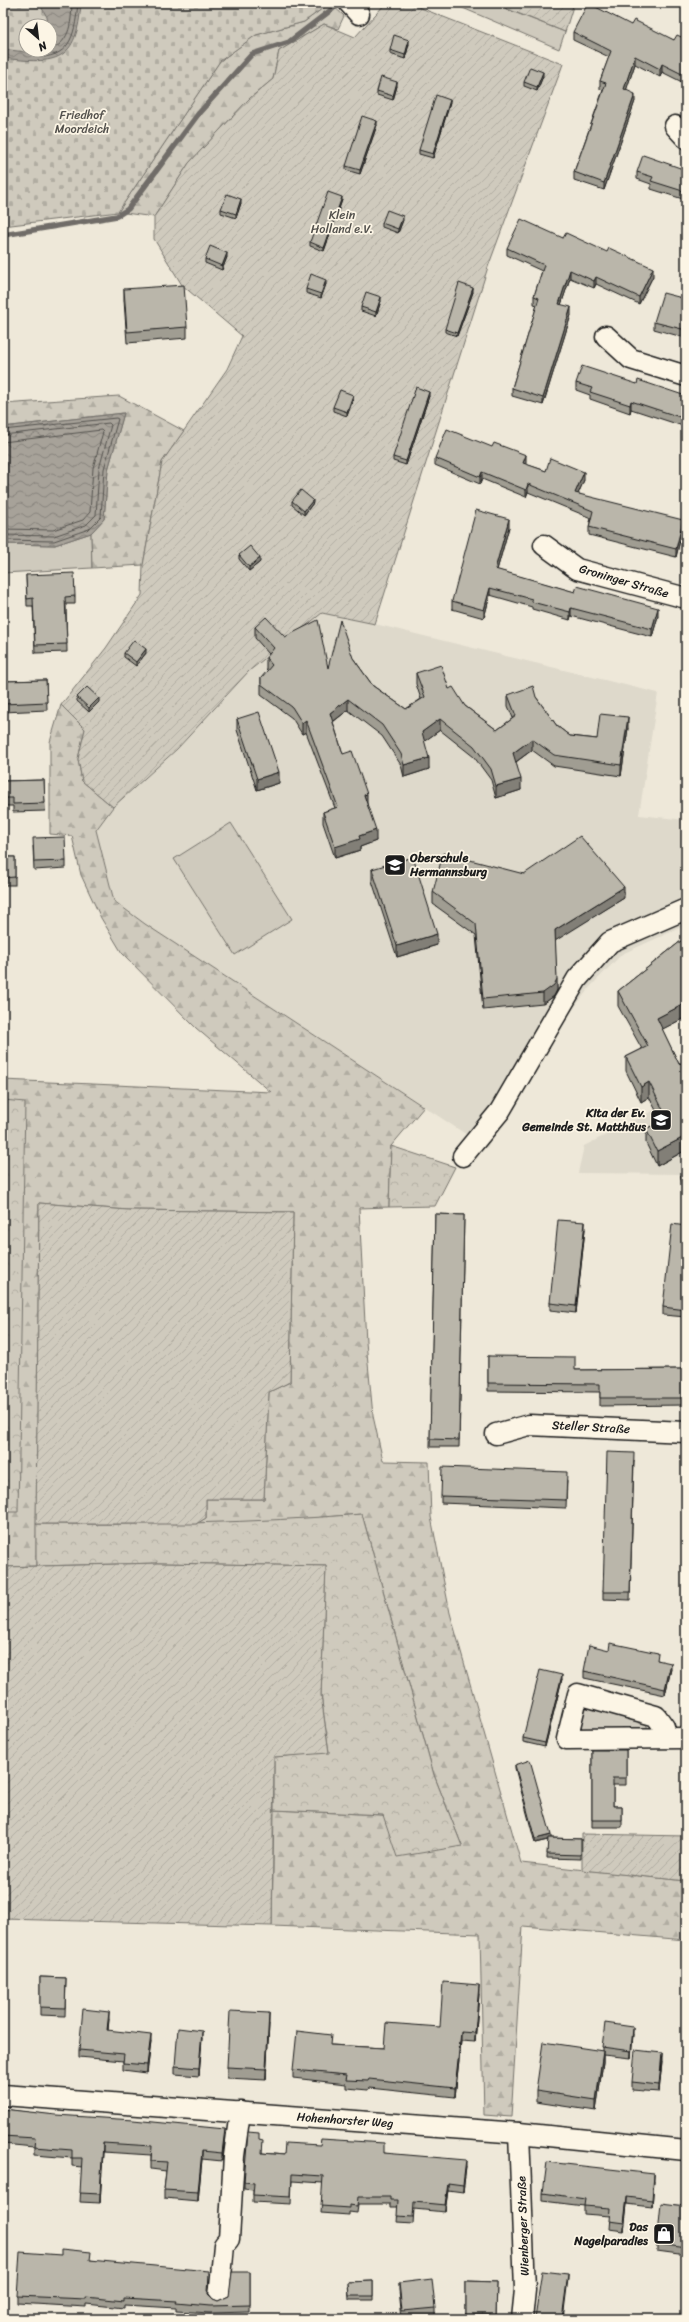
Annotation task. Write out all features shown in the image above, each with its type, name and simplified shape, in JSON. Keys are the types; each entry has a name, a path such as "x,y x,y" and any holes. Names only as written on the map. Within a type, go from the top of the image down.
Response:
{"street":[{"path":"606,336 631,359 686,376"},
{"name":"Groninger Straße","path":"544,545 577,569 686,598"},
{"path":"463,1156 500,1111 577,979 610,942 686,909"},
{"name":"Steller Straße","path":"496,1434 529,1425 686,1432"},
{"path":"578,1694 656,1716 664,1727 676,1738 567,1739 578,1694"},
{"name":"Hohenhorster Weg","path":"3,2094 518,2133 686,2150"},
{"path":"219,2297 224,2245 229,2239 234,2156 234,2112"},
{"name":"Wienberger Straße","path":"518,2133 525,2275 522,2319"}],"shaded area":[{"name":"Oberschule Hermannsburg","path":"322,613 375,624 658,693 639,815 686,820 686,925 622,954 590,987 536,1057 487,1148 145,924 114,901 96,830 113,807 177,749 249,671"},
{"name":"Kita der Ev. Gemeinde St. Matthäus","path":"686,1094 686,1174 578,1173 584,1146"}],"green space":[{"name":"Friedhof Moordeich","path":"3,3 330,3 304,22 256,35 220,61 118,212 3,226"},
{"path":"330,3 344,16 338,29 324,24 279,51 273,79 249,99 189,163 154,217 118,212 220,61 256,35 304,22"},
{"name":"Klein Holland e.V.","path":"386,3 408,3 563,64 488,267 375,624 322,613 249,671 177,749 113,807 82,781 78,759 85,729 61,705 106,648 142,595 143,565 162,462 227,369 242,336 182,285 154,239 154,217 189,163 249,99 273,79 279,51 324,24 355,37"},
{"path":"451,3 507,3 506,9 565,32 559,49"},
{"path":"507,3 574,3 565,32 505,8"},
{"path":"119,396 184,431 162,462 143,565 92,568 91,533 104,519 108,470 124,413 3,427 3,404"},
{"path":"91,533 92,568 3,573 3,544 55,545"},
{"path":"61,705 85,729 78,759 82,781 113,807 96,830 114,901 145,924 424,1107 391,1146 389,1207 359,1208 366,1342 373,1416 383,1461 429,1462 431,1517 450,1613 521,1863 686,1881 686,1940 523,1926 511,2117 484,2115 480,1934 272,1926 274,1810 383,1815 462,1846 434,1775 362,1514 275,1521 196,1524 206,1518 206,1499 264,1499 269,1392 290,1382 293,1212 128,1210 39,1203 36,1566 3,1567 3,1080 271,1092 196,1028 122,953 101,918 81,875 72,836 50,834 50,742"},
{"path":"231,823 292,919 235,955 174,859"},
{"path":"3,1100 25,1102 18,1512 3,1512"},
{"path":"391,1146 455,1167 435,1206 389,1207"},
{"path":"39,1203 128,1210 293,1212 290,1382 269,1392 264,1499 206,1499 206,1518 196,1524 36,1524"},
{"path":"362,1514 434,1775 462,1846 397,1857 383,1815 274,1810 274,1757 329,1752 321,1695 326,1566 159,1563 36,1566 36,1524 199,1523 280,1520"},
{"path":"159,1563 326,1566 321,1695 329,1753 274,1757 272,1926 3,1919 3,1567"},
{"path":"581,1705 645,1721 648,1729 576,1730"},
{"path":"582,1834 686,1836 686,1881 582,1870"}],"water":[{"path":"39,3 81,3 79,23 75,37 69,48 58,56 58,18 47,17"},
{"path":"3,49 18,51 18,58 53,58 37,61 3,58"},
{"path":"124,413 108,470 104,519 91,533 55,545 3,544 3,427"}],"building":[{"path":"588,3 631,25 634,20 674,40 677,35 686,39 686,76 662,64 660,69 635,56 624,89 635,94 604,183 574,172 606,83 600,81 611,51 573,32"},
{"path":"394,35 409,40 405,55 390,50"},
{"path":"530,67 543,72 537,87 524,82"},
{"path":"381,77 397,82 393,96 377,91"},
{"path":"436,95 450,100 433,154 419,150"},
{"path":"362,116 377,121 360,170 346,166"},
{"path":"643,155 686,170 686,192 651,181 653,177 637,172"},
{"path":"328,192 342,197 324,248 310,242"},
{"path":"227,194 241,199 236,214 221,209"},
{"path":"387,210 403,216 398,229 382,223"},
{"path":"521,219 563,238 566,233 607,252 609,248 653,268 639,297 596,277 594,281 570,270 559,304 571,307 543,398 512,388 539,298 534,296 544,265 507,248"},
{"path":"210,246 227,253 222,266 205,259"},
{"path":"311,274 326,280 321,294 306,289"},
{"path":"459,283 473,288 457,333 445,329"},
{"path":"184,285 187,327 127,332 124,289"},
{"path":"366,292 381,297 376,312 361,307"},
{"path":"663,293 686,299 686,330 654,322"},
{"path":"582,366 637,384 638,380 686,396 686,419 631,401 630,405 590,392 592,388 576,383"},
{"path":"416,387 429,392 406,461 393,457"},
{"path":"340,390 353,395 347,412 333,407"},
{"path":"447,429 492,447 494,443 526,455 523,463 546,471 550,458 584,472 575,493 683,520 676,549 589,527 593,511 528,484 526,490 482,472 480,477 435,458"},
{"path":"301,490 313,500 304,511 292,501"},
{"path":"476,510 509,519 495,569 575,592 577,586 658,608 652,629 571,608 570,612 532,602 532,599 490,588 484,610 452,601"},
{"path":"250,546 260,558 249,567 239,555"},
{"path":"74,573 75,596 65,597 67,644 35,645 33,598 27,599 26,575"},
{"path":"266,617 285,637 318,620 328,668 340,620 353,658 373,686 406,709 425,697 416,673 441,665 449,689 453,687 465,706 497,730 516,716 508,695 533,686 536,697 557,726 570,736 597,739 600,714 628,717 621,765 554,755 532,739 513,753 521,779 496,786 491,769 474,746 440,719 422,732 429,758 404,765 401,754 382,725 348,699 330,713 343,754 352,751 367,794 364,795 376,830 359,836 360,839 335,847 323,812 338,807 306,720 302,723 292,707 261,684 261,678 272,665 266,658 274,648 255,627"},
{"path":"134,640 146,649 136,662 124,653"},
{"path":"46,680 47,702 3,704 3,681"},
{"path":"87,687 99,698 89,708 77,697"},
{"path":"259,712 279,772 257,779 237,719"},
{"path":"44,780 45,803 13,804 13,798 3,798 3,781"},
{"path":"580,836 624,887 555,930 557,979 554,985 543,993 483,999 476,924 433,892 443,853 524,874"},
{"path":"65,837 66,861 34,862 33,838"},
{"path":"3,857 15,857 15,877 3,878"},
{"path":"413,857 437,934 397,946 372,869"},
{"path":"686,937 686,1003 657,1018 679,1064 686,1061 686,1136 657,1151 646,1129 665,1119 661,1112 663,1110 649,1082 641,1087 626,1057 648,1046 618,991"},
{"path":"681,1175 686,1175 686,1190"},
{"path":"435,1214 464,1215 459,1440 430,1439"},
{"path":"558,1220 585,1222 576,1306 550,1303"},
{"path":"672,1224 686,1226 686,1310 663,1307"},
{"path":"488,1356 575,1357 575,1370 686,1369 686,1398 600,1398 600,1384 488,1383"},
{"path":"607,1452 634,1453 630,1592 603,1592"},
{"path":"442,1467 567,1472 566,1500 441,1496"},
{"path":"610,1643 658,1653 657,1660 671,1663 665,1689 584,1671 589,1645 609,1650"},
{"path":"540,1670 562,1675 545,1743 523,1738"},
{"path":"592,1750 626,1750 626,1778 613,1778 613,1806 622,1806 622,1820 592,1820"},
{"path":"530,1760 551,1835 535,1839 515,1765"},
{"path":"548,1838 581,1839 581,1855 547,1854"},
{"path":"40,1977 66,1978 65,2008 40,2007"},
{"path":"443,1982 479,1985 475,2033 461,2032 455,2088 369,2079 368,2081 346,2080 347,2075 293,2070 297,2031 331,2035 330,2045 384,2048 386,2023 440,2027"},
{"path":"83,2009 109,2012 107,2030 151,2035 147,2065 123,2063 124,2054 79,2050"},
{"path":"230,2011 269,2013 266,2069 227,2067"},
{"path":"605,2023 633,2027 631,2051 602,2047"},
{"path":"178,2028 202,2031 199,2068 175,2066"},
{"path":"543,2042 603,2051 596,2100 536,2091"},
{"path":"635,2050 662,2053 659,2085 632,2082"},
{"path":"3,2109 56,2115 133,2120 225,2129 222,2153 202,2151 198,2192 164,2190 167,2162 151,2161 152,2146 103,2143 100,2194 80,2193 82,2158 72,2158 72,2150 34,2147 35,2138 3,2136"},
{"path":"248,2132 259,2133 259,2139 263,2140 262,2153 284,2155 285,2143 320,2145 321,2139 384,2143 384,2153 466,2160 463,2185 448,2183 445,2205 414,2202 413,2217 397,2216 398,2200 390,2200 390,2197 358,2197 357,2206 349,2205 349,2208 321,2206 323,2176 292,2174 291,2197 253,2195 254,2183 244,2182"},
{"path":"547,2162 654,2174 652,2200 627,2197 624,2223 609,2221 610,2208 584,2206 585,2199 543,2193"},
{"path":"661,2203 686,2206 686,2248 657,2244"},
{"path":"61,2249 91,2252 90,2260 209,2271 208,2294 213,2299 218,2301 229,2296 232,2272 250,2272 250,2305 210,2306 176,2303 177,2301 124,2298 124,2301 86,2297 86,2299 17,2296 20,2252 61,2255"},
{"path":"542,2271 568,2274 562,2319 535,2319"},
{"path":"432,2279 435,2308 402,2311 399,2283"},
{"path":"373,2281 373,2296 349,2296 348,2282"},
{"path":"466,2281 497,2282 496,2315 466,2315"}],"waterway":[{"path":"3,235 117,216 128,209 199,113 252,54 289,42 335,7"}],"place":[{"name":"Oberschule Hermannsburg","path":"395,865"},
{"name":"Kita der Ev. Gemeinde St. Matthäus","path":"661,1120"},
{"name":"Das Nagelparadies","path":"664,2234"}]}
